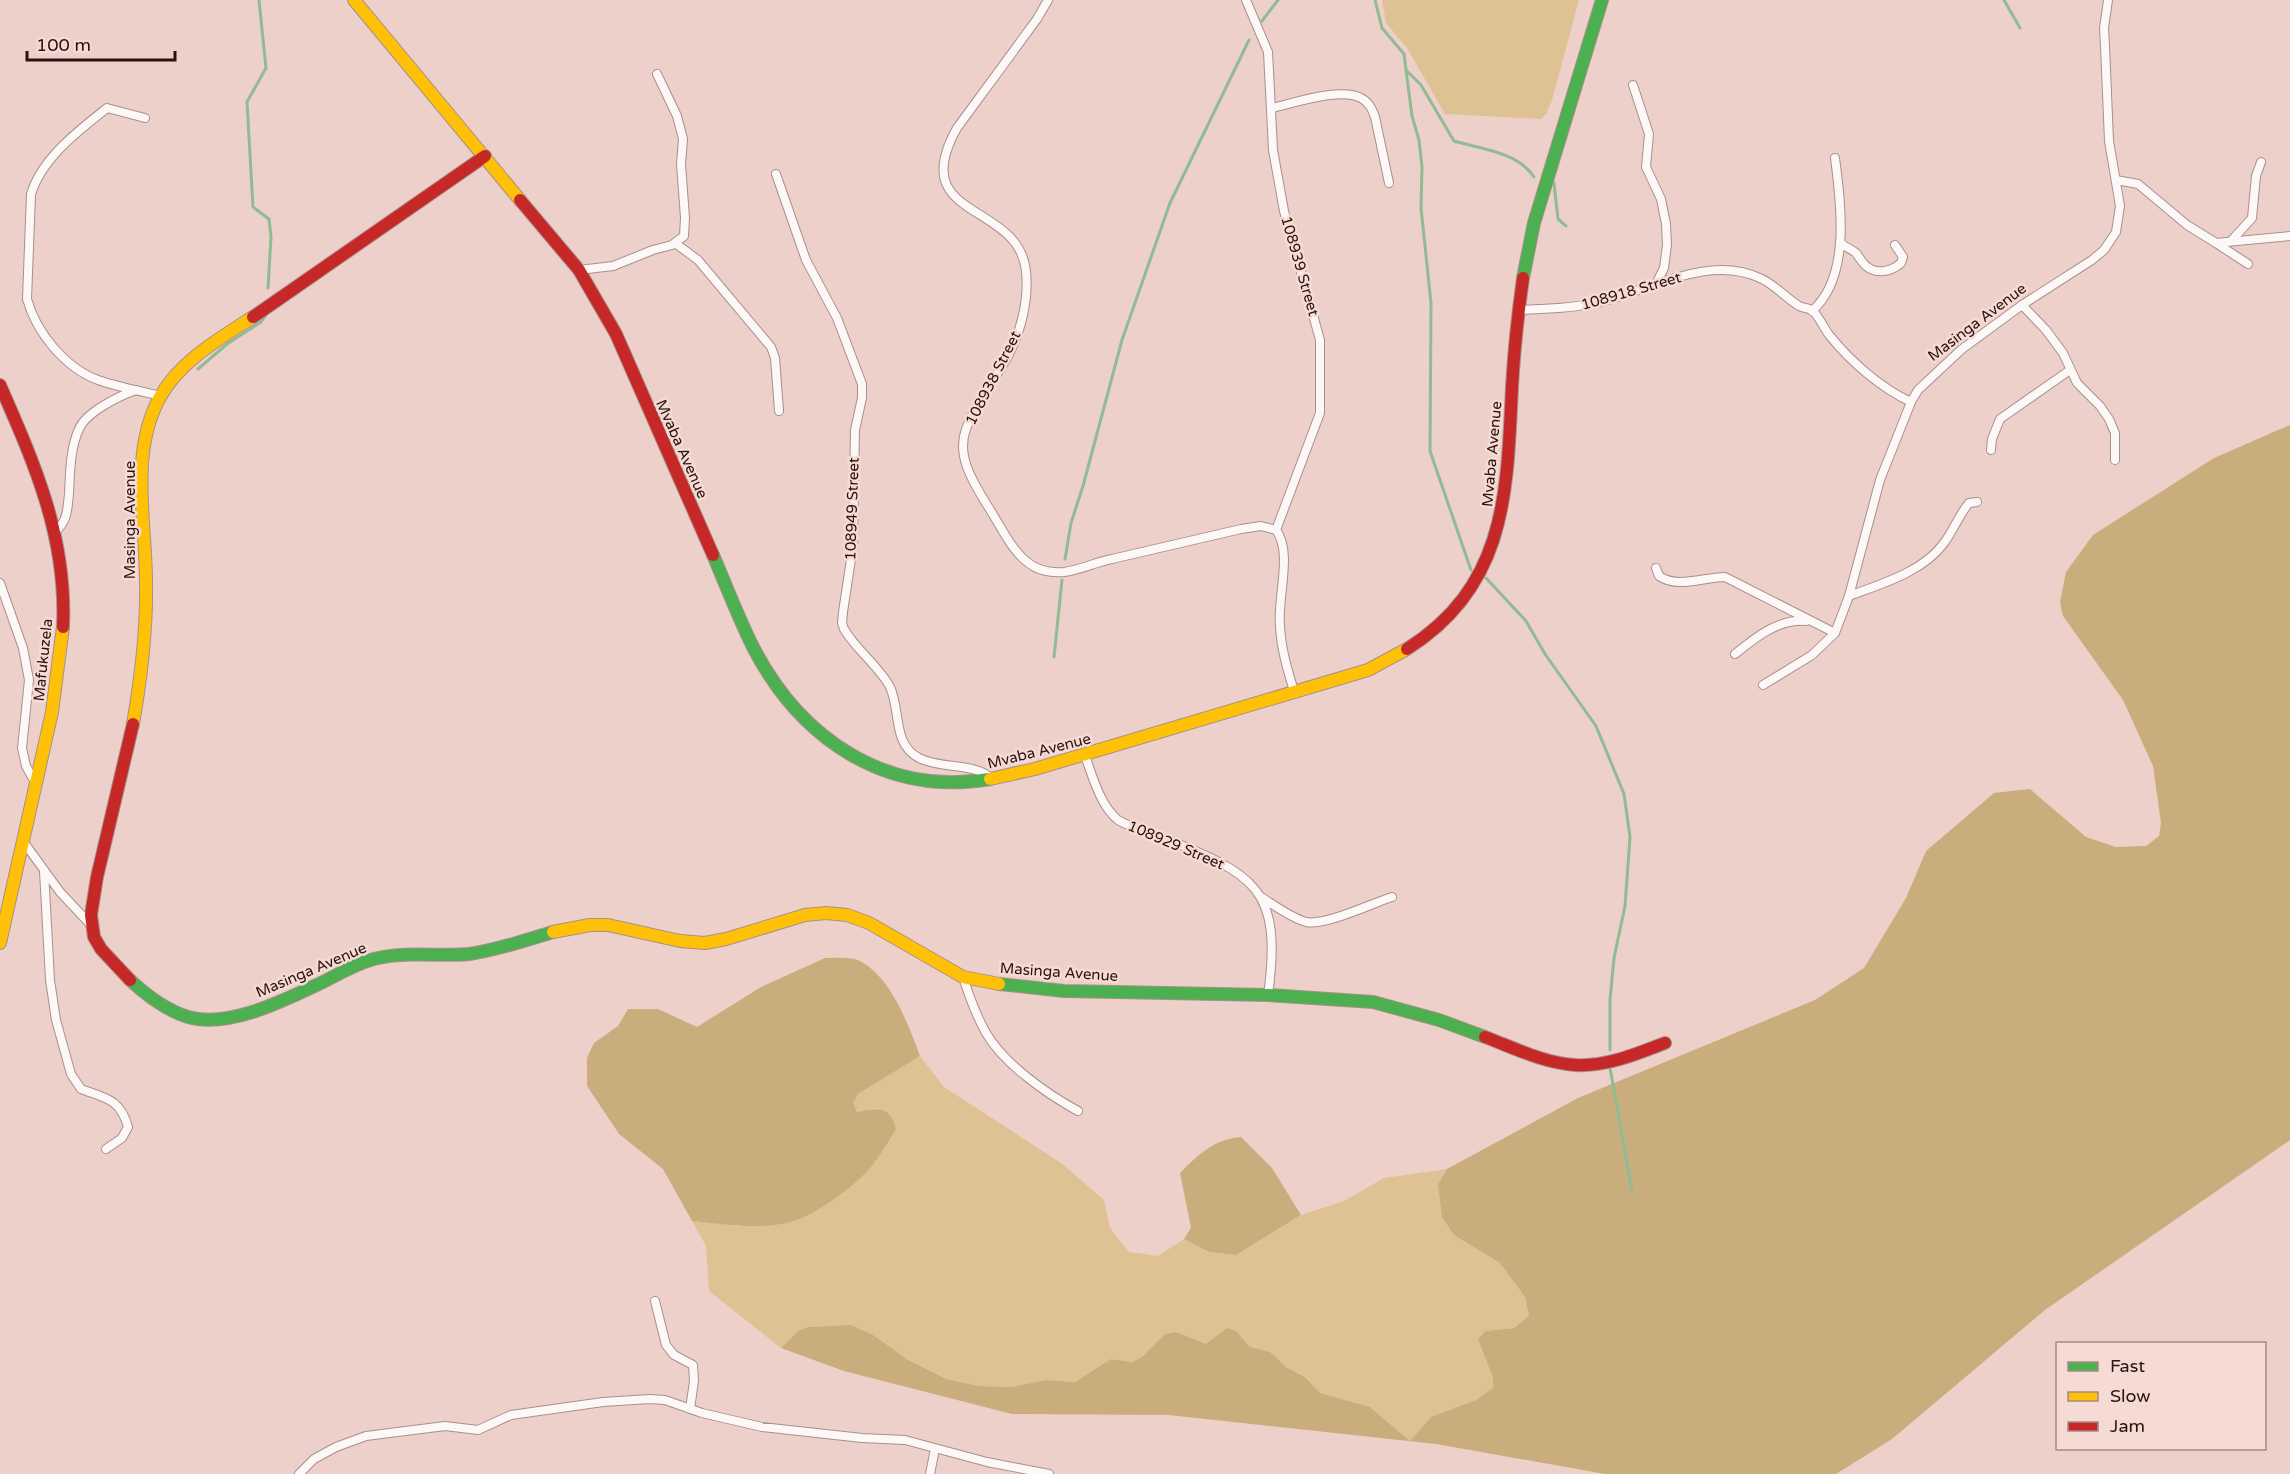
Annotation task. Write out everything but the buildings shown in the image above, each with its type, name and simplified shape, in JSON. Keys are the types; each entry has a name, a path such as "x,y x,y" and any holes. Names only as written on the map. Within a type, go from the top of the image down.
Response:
{"street":[{"name":"Mvaba Avenue","path":"354,0 579,270 598,300 612,327 753,648 768,676 786,702 803,721 834,748 880,770 900,776 952,783 994,780 1085,756 1368,670 1401,655 1437,627 1467,594 1497,533 1506,493 1518,310 1534,223 1602,0"},
{"name":"108938 Street","path":"1048,0 1037,19 957,128 950,141 943,164 947,186 955,197 1007,233 1023,256 1026,270 1023,316 1008,357 982,397 967,429 963,451 966,465 983,498 1024,560 1042,570 1064,572 1097,562 1240,529 1261,526 1276,530"},
{"name":"108939 Street","path":"1246,0 1268,52 1274,150 1284,211 1319,331 1320,412 1316,428 1276,530"},
{"name":"Masinga Avenue","path":"1763,685 1812,655 1835,633 1849,596 1880,480 1911,402 1929,378 1949,360 2022,305 2092,260 2116,232 2120,206 2109,141 2104,28 2108,0"},
{"path":"579,270 613,266 675,243 684,237 686,218 681,164 683,139 677,116 657,74"},
{"path":"1633,85 1649,134 1646,167 1661,199 1666,224 1667,245 1664,268 1657,282"},
{"path":"1272,108 1328,95 1351,94 1361,98 1372,108 1376,117 1389,183"},
{"path":"145,118 107,108 58,151 44,167 35,181 31,194 27,299 29,308 60,356 90,377 161,396"},
{"name":"Masinga Avenue","path":"485,156 224,337 180,373 161,396 147,435 143,466 146,578 143,648 138,689 130,742 94,895 91,925 107,955 121,973 135,985 174,1012 199,1020 226,1018 244,1014 324,982 363,963 392,954 470,954 589,925 624,927 657,937 704,943 746,933 791,917 832,913 853,915 963,977 1010,986 1041,989 1268,995 1373,1002 1451,1024 1546,1060 1575,1065 1602,1063 1629,1057 1665,1043"},
{"path":"1812,310 1828,294 1835,275 1840,242 1840,197 1835,158"},
{"path":"2232,240 2252,218 2256,176 2261,162"},
{"name":"108949 Street","path":"776,174 806,260 837,318 862,384 862,398 855,430 853,546 843,627 889,687 900,733 911,752 928,761 980,770 994,780"},
{"path":"2116,180 2138,184 2187,225 2247,264"},
{"path":"2216,243 2290,236"},
{"path":"1840,242 1858,255 1872,270 1881,271 1889,270 1901,263 1903,257 1895,245"},
{"path":"675,243 698,260 771,347 775,358 778,411"},
{"name":"108918 Street","path":"1518,310 1586,305 1605,301 1657,282 1702,272 1721,270 1739,272 1761,279 1799,306 1812,310 1830,337 1852,360 1888,389 1911,402"},
{"path":"2022,305 2046,330 2063,353 2077,383 2100,406 2109,420 2115,433 2115,460"},
{"path":"1991,450 1992,439 2000,419 2070,370"},
{"name":"Mafukuzela","path":"0,386 43,491 55,532 63,588 63,636 56,692 0,944"},
{"path":"55,532 64,523 68,512 72,459 79,427 90,415 109,402 136,390"},
{"path":"1849,596 1897,577 1928,558 1943,544 1969,503 1977,502"},
{"path":"1276,530 1282,542 1284,555 1279,624 1284,656 1295,694"},
{"path":"1656,568 1659,576 1675,583 1707,577 1725,577 1835,633"},
{"path":"0,583 23,648 30,680 23,755 36,784"},
{"path":"1735,654 1775,626 1797,620 1813,621"},
{"name":"108929 Street","path":"1085,756 1104,803 1118,820 1234,870 1252,885 1268,912 1273,944 1268,995"},
{"path":"23,841 60,892 91,925"},
{"path":"44,870 50,980 56,1020 71,1074 81,1089 100,1094 111,1100 121,1112 128,1127 122,1138 106,1149"},
{"name":"108929 Street","path":"1260,897 1301,920 1314,922 1353,912 1392,897"},
{"path":"963,977 977,1016 1001,1054 1050,1094 1078,1111"},
{"path":"655,1301 666,1345 674,1355 693,1365 694,1381 690,1409"},
{"path":"299,1474 314,1459 336,1447 366,1436 445,1426 478,1430 511,1415 630,1400 665,1400 690,1409 762,1427 862,1438 905,1440 935,1449 1049,1474"},
{"path":"930,1474 935,1449"}],"shaded area":[{"path":"1382,0 1579,0 1552,100 1546,114 1541,119 1445,114 1407,48 1386,23"},
{"path":"2290,425 2290,1140 2045,1310 1892,1439 1836,1474 1605,1474 1436,1444 1169,1415 1012,1414 844,1371 781,1348 798,1331 808,1327 851,1325 873,1335 908,1360 946,1379 979,1386 1012,1387 1045,1380 1075,1382 1111,1359 1132,1362 1142,1357 1165,1334 1176,1332 1206,1344 1227,1328 1236,1331 1250,1347 1270,1352 1286,1367 1305,1377 1320,1393 1370,1407 1410,1441 1431,1417 1476,1400 1493,1388 1493,1378 1478,1339 1485,1331 1514,1328 1529,1316 1525,1297 1500,1263 1454,1235 1442,1217 1438,1184 1447,1169 1578,1098 1815,1000 1864,968 1906,898 1926,851 1994,793 2030,789 2086,837 2116,847 2146,846 2159,836 2161,823 2153,766 2123,700 2063,616 2060,602 2066,572 2093,535 2214,458"},
{"path":"825,958 854,959 870,967 889,989 910,1030 920,1056 858,1094 853,1103 857,1112 877,1109 886,1112 896,1129 877,1159 862,1177 829,1203 804,1217 781,1224 759,1226 692,1221 663,1169 619,1134 587,1086 587,1058 594,1043 618,1026 628,1009 658,1009 697,1027 761,987"},
{"path":"920,1056 944,1087 1061,1163 1104,1200 1110,1228 1129,1252 1158,1256 1184,1239 1209,1252 1236,1255 1301,1215 1344,1201 1384,1178 1447,1169 1438,1184 1454,1235 1500,1263 1525,1297 1529,1316 1514,1328 1485,1331 1478,1339 1493,1378 1494,1388 1476,1400 1431,1417 1410,1441 1370,1407 1320,1393 1305,1377 1286,1367 1270,1352 1250,1347 1236,1331 1206,1344 1176,1332 1165,1334 1142,1357 1132,1362 1111,1359 1075,1382 1044,1380 1012,1387 979,1386 946,1379 908,1360 851,1325 808,1327 798,1331 781,1348 709,1291 706,1246 692,1221 741,1226 877,1108 856,1112 853,1103 858,1094"},
{"path":"1241,1137 1272,1168 1301,1215 1236,1255 1209,1252 1184,1239 1191,1228 1180,1173 1200,1154 1215,1145 1231,1138"}],"waterway":[{"path":"259,0 266,68 247,102 253,207 269,219 271,237 268,288"},
{"path":"1262,21 1278,0"},
{"path":"1375,0 1382,28 1404,54 1406,70 1421,85 1454,141 1509,157 1519,162 1534,177"},
{"path":"2004,0 2020,28"},
{"path":"1065,559 1071,523 1122,340 1170,203 1249,40"},
{"path":"1406,70 1422,167 1421,208 1431,303 1430,451 1471,570"},
{"path":"1554,183 1558,219 1566,226"},
{"path":"198,369 227,344 261,322 268,312"},
{"path":"1486,578 1526,621 1545,654 1596,726 1624,794 1630,837 1625,906 1614,958 1610,1000 1610,1050"},
{"path":"1054,657 1062,580"},
{"path":"1610,1068 1632,1191"}],"traffic: fast":[{"path":"1523,278 1534,223 1602,0"},
{"path":"713,555 753,647 772,680 795,709 821,734 850,754 881,769 915,779 952,782 990,779"},
{"path":"130,980 143,992 172,1011 204,1020 221,1019 239,1016 275,1004 371,960 401,955 469,954 553,932"},
{"path":"999,984 1064,991 1268,995 1373,1002 1439,1020 1485,1037"}],"traffic: slow":[{"path":"354,0 520,200"},
{"path":"133,724 146,618 141,488 142,464 150,419 168,384 189,362 227,333 253,317"},
{"path":"0,943 52,712 63,627"},
{"path":"990,779 1035,769 1368,670 1407,649"},
{"path":"553,932 590,925 608,925 680,941 705,943 726,939 805,915 826,913 847,915 869,923 963,977 999,984"}],"traffic: jam":[{"path":"253,317 485,156"},
{"path":"520,200 579,270 616,334 713,555"},
{"path":"1407,649 1440,624 1465,596 1483,566 1495,534 1508,463 1514,359 1523,278"},
{"path":"0,385 36,473 54,532 60,562 63,627"},
{"path":"130,980 101,949 94,937 91,915 97,877 133,724"},
{"path":"1485,1037 1541,1058 1575,1065 1609,1062 1665,1043"}]}
